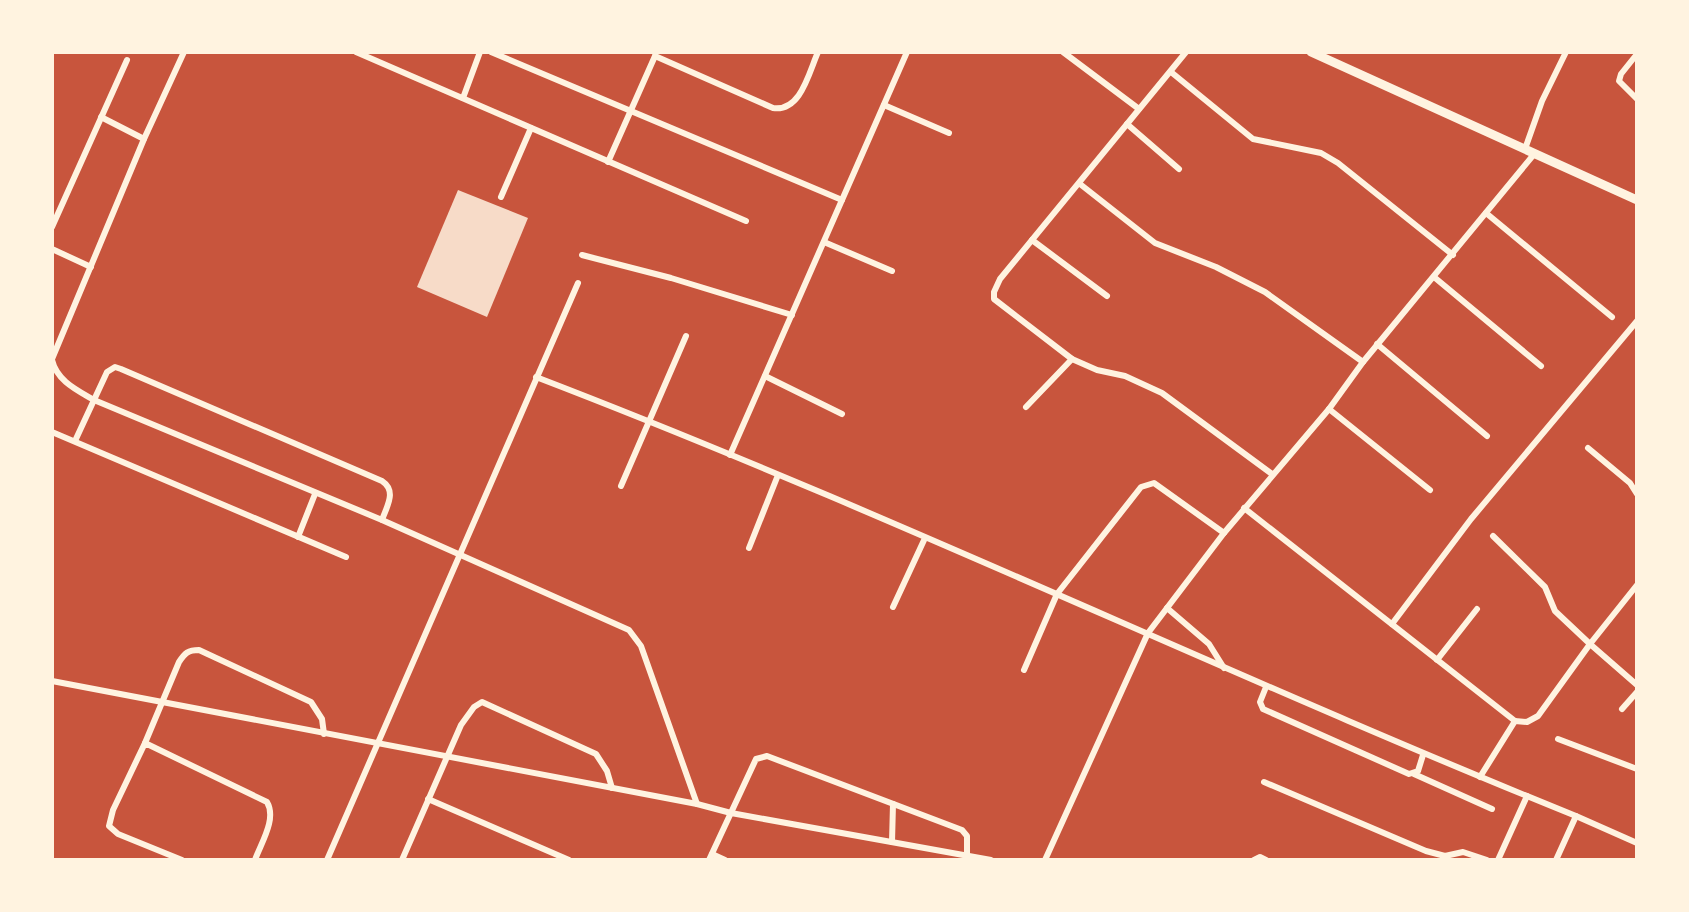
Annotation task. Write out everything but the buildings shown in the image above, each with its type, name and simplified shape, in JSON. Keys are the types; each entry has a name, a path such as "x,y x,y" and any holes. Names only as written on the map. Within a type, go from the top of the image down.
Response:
{"main road":[{"path":"1311,52 1334,57 1637,200"}],"street":[{"path":"184,52 144,139 52,360 53,366 64,380 94,400 382,520 629,630 641,646 697,804"},
{"path":"356,52 746,221"},
{"path":"463,98 480,52"},
{"path":"491,52 842,200"},
{"path":"608,162 656,54 773,108 782,109 795,102 818,52"},
{"path":"730,455 907,52"},
{"path":"1063,52 1139,109"},
{"path":"1186,52 1000,279 994,299 1072,359 1097,370 1125,376 1162,393 1272,474"},
{"path":"1045,860 1148,633 1244,508 1329,409 1377,344 1486,213 1530,151 1542,101 1566,52"},
{"path":"1637,54 1619,81 1637,99"},
{"path":"52,227 127,60"},
{"path":"1171,72 1253,139 1321,153 1338,163 1453,255"},
{"path":"884,105 949,133"},
{"path":"101,117 144,139"},
{"path":"1127,124 1179,169"},
{"path":"501,197 531,128"},
{"path":"1080,184 1155,243 1216,267 1265,292 1363,362"},
{"path":"1486,213 1612,317"},
{"path":"1032,240 1107,296"},
{"path":"824,242 892,271"},
{"path":"52,249 91,267"},
{"path":"582,255 792,315"},
{"path":"1434,277 1541,366"},
{"path":"327,860 578,283"},
{"path":"1392,624 1471,519 1637,321"},
{"path":"621,486 686,336"},
{"path":"1377,344 1487,436"},
{"path":"1026,407 1072,359"},
{"path":"75,441 107,372 115,367 382,481 388,485 391,494 382,520"},
{"path":"765,376 842,414"},
{"path":"536,377 649,420 1148,633 1423,755 1637,843"},
{"path":"1329,409 1430,490"},
{"path":"52,432 346,557"},
{"path":"1588,448 1630,483 1637,498"},
{"path":"749,548 778,475"},
{"path":"1024,670 1057,594 1141,487 1154,483 1224,533"},
{"path":"298,537 315,494"},
{"path":"1244,508 1515,721 1527,722 1538,716 1637,585"},
{"path":"1493,536 1545,587 1555,611 1637,685"},
{"path":"893,607 925,538"},
{"path":"1167,608 1209,644 1224,668"},
{"path":"1437,660 1477,609"},
{"path":"182,860 118,834 109,826 113,810 184,655 199,650 311,702 322,719 324,734"},
{"path":"52,681 731,813 991,860"},
{"path":"1266,687 1260,702 1263,709 1492,809"},
{"path":"1622,709 1637,692"},
{"path":"402,860 461,725 474,707 482,702 596,754 607,771 612,788"},
{"path":"1480,777 1515,721"},
{"path":"1558,739 1637,769"},
{"path":"145,743 267,802 271,808 271,819 255,860"},
{"path":"1414,774 1423,755"},
{"path":"725,860 710,857 756,759 767,756 962,830 967,836 967,856"},
{"path":"1264,782 1444,858 1451,852 1463,852 1487,860"},
{"path":"1498,860 1527,796"},
{"path":"428,799 565,859"},
{"path":"892,842 893,804"},
{"path":"1556,860 1576,816"},
{"path":"1254,860 1260,857 1266,860"}]}
